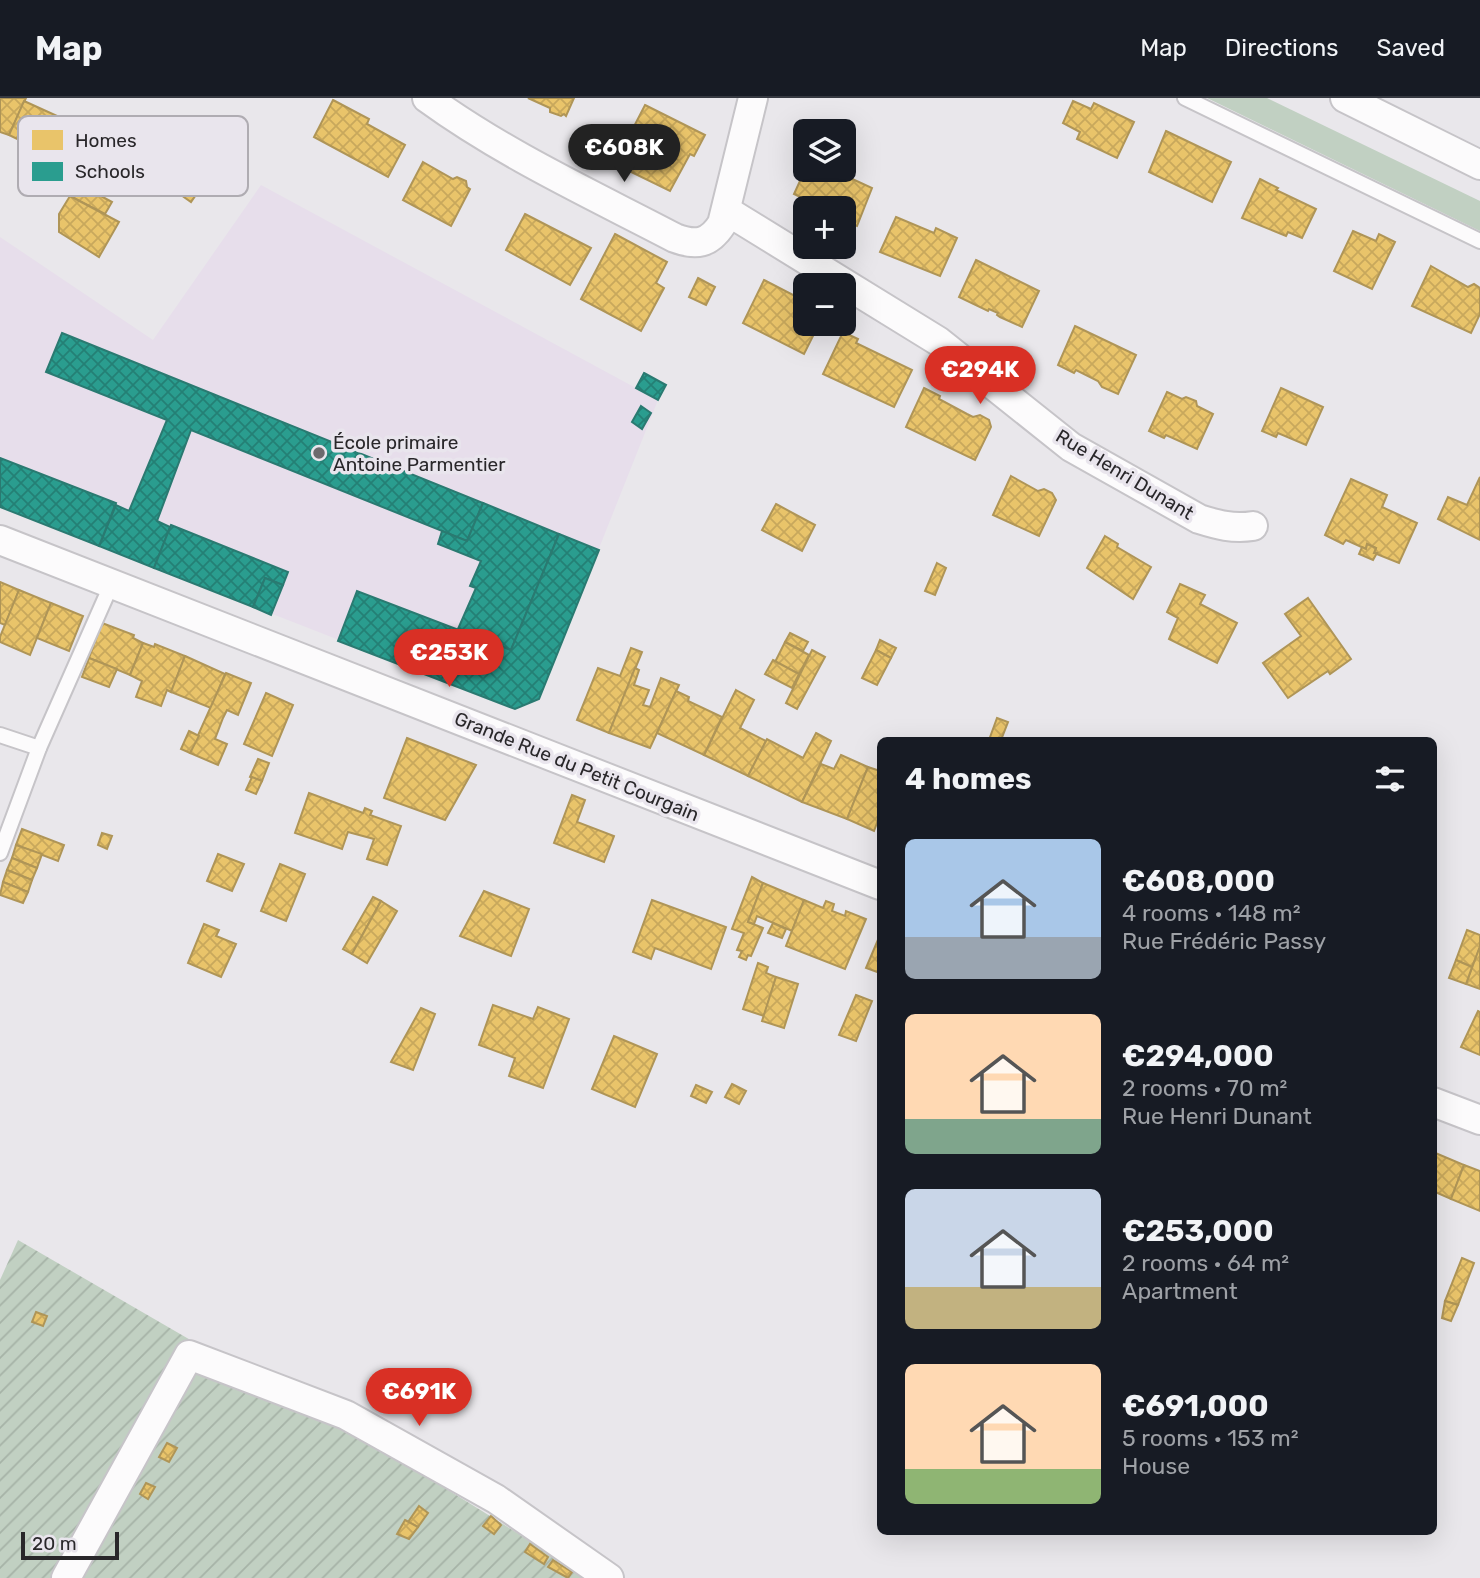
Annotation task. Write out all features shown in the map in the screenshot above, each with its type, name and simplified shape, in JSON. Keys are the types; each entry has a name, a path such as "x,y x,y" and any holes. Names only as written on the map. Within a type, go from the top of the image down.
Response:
{"street":[{"path":"428,98 510,153 689,243 707,240 716,234 727,211 753,98"},
{"path":"1345,98 1480,165"},
{"name":"Rue Henri Dunant","path":"727,211 938,341 1071,447 1199,519 1237,529 1253,526"},
{"name":"Grande Rue du Petit Courgain","path":"0,540 877,884"},
{"path":"1437,1104 1480,1120"},
{"path":"66,1578 189,1355 346,1415 496,1499 609,1578"}],"lane":[{"path":"1185,98 1480,241"},
{"path":"0,853 39,748 112,583"},
{"path":"0,735 39,748"}],"shaded area":[{"name":"École primaire Antoine Parmentier","path":"261,185 658,400 539,699 515,709 0,507 0,237 153,340"}],"green space":[{"path":"1207,98 1267,98 1480,201 1480,231"},
{"path":"18,1240 432,1480 590,1578 0,1578 0,1280"}],"building: Homes":[{"path":"0,98 26,98 9,135 0,132"},
{"path":"528,98 574,98 566,116 561,116"},
{"path":"333,100 369,119 367,124 405,145 388,177 314,137"},
{"path":"24,101 57,116 18,116 18,139 9,135"},
{"path":"1073,101 1091,109 1094,103 1134,122 1117,158 1077,139 1080,132 1063,123"},
{"path":"645,105 705,135 694,156 690,154 670,191 623,168 630,153 637,156 643,145 628,138"},
{"path":"1166,131 1231,162 1212,202 1149,172"},
{"path":"423,162 453,179 457,177 466,181 470,189 451,226 403,200"},
{"path":"1260,179 1278,188 1276,190 1316,209 1302,238 1288,232 1286,236 1242,218"},
{"path":"856,181 872,188 857,226 856,196 794,194 800,182"},
{"path":"70,196 101,196 112,202 105,214"},
{"path":"70,196 119,222 99,257 59,232 59,214"},
{"path":"183,196 195,196 191,202"},
{"path":"525,214 591,248 570,285 506,250"},
{"path":"896,217 934,233 936,228 957,238 940,276 880,252"},
{"path":"1353,231 1376,241 1379,234 1395,242 1372,289 1334,271"},
{"path":"615,234 667,262 656,283 664,288 641,331 581,299"},
{"path":"976,260 1039,291 1022,327 1000,317 998,313 959,297"},
{"path":"1431,266 1468,287 1474,284 1480,288 1480,314 1471,333 1412,306"},
{"path":"698,278 715,287 706,305 689,297"},
{"path":"764,280 793,295 793,336 813,336 804,354 743,323"},
{"path":"1075,326 1136,355 1118,394 1076,370 1074,373 1058,365"},
{"path":"841,336 858,339 856,343 912,370 894,407 823,374"},
{"path":"924,388 973,417 980,415 989,420 991,427 975,460 906,427"},
{"path":"1281,388 1323,407 1306,445 1278,433 1276,437 1262,431"},
{"path":"1167,392 1182,399 1186,397 1196,401 1197,406 1213,414 1197,449 1166,435 1164,438 1149,431"},
{"path":"1011,476 1038,491 1044,489 1052,493 1056,500 1039,536 993,515"},
{"path":"1480,477 1480,540 1438,519 1448,497 1467,505"},
{"path":"1351,479 1387,495 1382,507 1417,523 1399,563 1374,553 1376,548 1367,544 1366,549 1346,540 1343,544 1325,535"},
{"path":"776,504 815,525 802,551 762,530"},
{"path":"1105,536 1118,544 1117,547 1151,567 1133,599 1087,568"},
{"path":"1367,544 1376,548 1374,553 1377,553 1373,560 1359,554 1362,547 1366,549"},
{"path":"937,563 946,568 935,595 925,591"},
{"path":"0,582 19,590 5,625 0,623"},
{"path":"1180,584 1205,595 1200,604 1237,623 1217,663 1169,639 1178,618 1167,612"},
{"path":"19,590 51,603 30,655 0,642"},
{"path":"1308,598 1351,659 1288,698 1263,663 1301,636 1285,614"},
{"path":"51,603 83,616 69,651 37,638"},
{"path":"102,623 134,635 133,638 143,643 130,675 89,658"},
{"path":"790,633 808,642 803,651 785,642"},
{"path":"880,640 896,648 891,658 876,650"},
{"path":"785,642 809,655 799,674 775,662"},
{"path":"143,643 154,647 155,644 185,656 171,692 167,690 161,706 136,697 142,681 130,675"},
{"path":"631,648 642,652 609,733 577,720 598,668 620,676"},
{"path":"812,650 825,657 797,709 786,703"},
{"path":"876,650 891,658 877,685 862,678"},
{"path":"185,656 225,674 211,708 171,692"},
{"path":"89,658 117,669 109,687 82,677"},
{"path":"773,660 799,674 792,688 765,674"},
{"path":"635,668 639,670 634,685 649,690 643,705 650,707 661,678 679,685 650,748 609,733"},
{"path":"226,673 251,683 238,715 227,710 223,718 215,739 227,744 218,765 190,753"},
{"path":"736,690 754,700 740,728 766,741 748,776 704,755"},
{"path":"676,691 689,697 688,701 722,717 704,755 657,733"},
{"path":"266,693 293,705 272,756 244,744"},
{"path":"997,718 1008,722 1002,737 990,737"},
{"path":"189,731 199,736 190,753 181,749"},
{"path":"816,733 831,741 802,802 748,776 767,739 803,758"},
{"path":"407,738 476,765 445,820 384,798"},
{"path":"841,755 868,767 847,819 802,802 821,764 834,769"},
{"path":"258,759 269,763 262,781 250,777"},
{"path":"868,767 877,770 877,823 874,831 847,819"},
{"path":"252,777 262,781 256,794 246,790"},
{"path":"309,793 363,813 365,808 372,811 370,815 401,826 387,865 367,859 374,839 348,832 342,849 295,833"},
{"path":"572,795 585,800 577,822 614,836 604,862 554,843"},
{"path":"22,829 64,845 58,861 16,845"},
{"path":"102,833 112,836 107,849 98,845"},
{"path":"16,845 42,854 37,868 12,858"},
{"path":"218,854 244,864 232,891 207,881"},
{"path":"12,858 37,868 32,880 7,870"},
{"path":"280,864 305,874 286,921 261,911"},
{"path":"7,870 32,880 28,892 3,882"},
{"path":"752,877 763,883 748,922 763,928 751,956 748,955 746,960 739,957 742,951 737,950 744,933 732,929"},
{"path":"3,882 28,892 23,903 0,895"},
{"path":"763,883 804,900 792,931 757,916 754,924 748,922"},
{"path":"484,891 529,909 511,956 460,936"},
{"path":"373,897 381,901 352,954 343,949"},
{"path":"652,900 726,927 711,969 655,948 651,959 633,952"},
{"path":"804,900 823,908 826,901 834,904 832,911 845,916 846,911 866,919 845,969 786,946"},
{"path":"381,901 397,911 367,963 352,954"},
{"path":"773,923 786,929 782,938 768,933"},
{"path":"204,924 219,930 216,936 236,944 221,977 188,963"},
{"path":"1467,930 1480,935 1480,947 1472,967 1456,960"},
{"path":"877,942 877,972 866,968"},
{"path":"1480,949 1480,989 1466,984"},
{"path":"1456,960 1472,967 1466,984 1449,978"},
{"path":"758,963 768,967 766,973 776,977 764,1016 743,1009"},
{"path":"776,977 798,984 784,1028 762,1021"},
{"path":"856,995 872,1001 856,1041 839,1035"},
{"path":"493,1005 533,1019 538,1007 569,1019 543,1088 509,1076 515,1058 479,1045"},
{"path":"421,1008 435,1014 413,1070 391,1062"},
{"path":"1478,1011 1480,1012 1480,1055 1461,1047"},
{"path":"614,1036 657,1054 635,1107 592,1089"},
{"path":"732,1084 746,1091 739,1104 725,1097"},
{"path":"696,1085 712,1092 706,1103 691,1096"},
{"path":"1437,1154 1464,1165 1451,1199 1437,1193"},
{"path":"1464,1165 1480,1171 1480,1211 1451,1199"},
{"path":"1462,1258 1474,1263 1458,1305 1445,1301"},
{"path":"1445,1301 1458,1305 1451,1321 1442,1318"},
{"path":"36,1312 47,1316 43,1326 32,1322"},
{"path":"167,1443 177,1448 169,1462 159,1457"},
{"path":"146,1483 155,1487 148,1499 140,1494"},
{"path":"419,1506 428,1513 418,1527 408,1522"},
{"path":"491,1516 501,1525 494,1534 483,1526"},
{"path":"405,1520 418,1527 409,1539 397,1534"},
{"path":"530,1544 548,1557 544,1564 525,1552"},
{"path":"553,1560 572,1572 568,1578 548,1567"}],"building: Schools":[{"path":"62,333 483,503 467,541 191,430 157,521 170,527 154,568 99,546 116,505 129,511 167,420 46,372"},
{"path":"644,373 666,385 658,400 636,388"},
{"path":"641,406 651,413 642,429 632,422"},
{"path":"0,458 116,503 99,546 0,507"},
{"path":"483,503 559,534 511,650 458,629 476,588 470,586 481,561 438,544 442,531 467,541"},
{"path":"171,525 288,572 283,585 265,578 253,607 154,568"},
{"path":"559,534 599,550 539,699 515,709 338,641 357,591 511,650"},
{"path":"265,578 283,585 271,615 253,607"}],"place":[{"name":"École primaire Antoine Parmentier","path":"319,453"}]}
